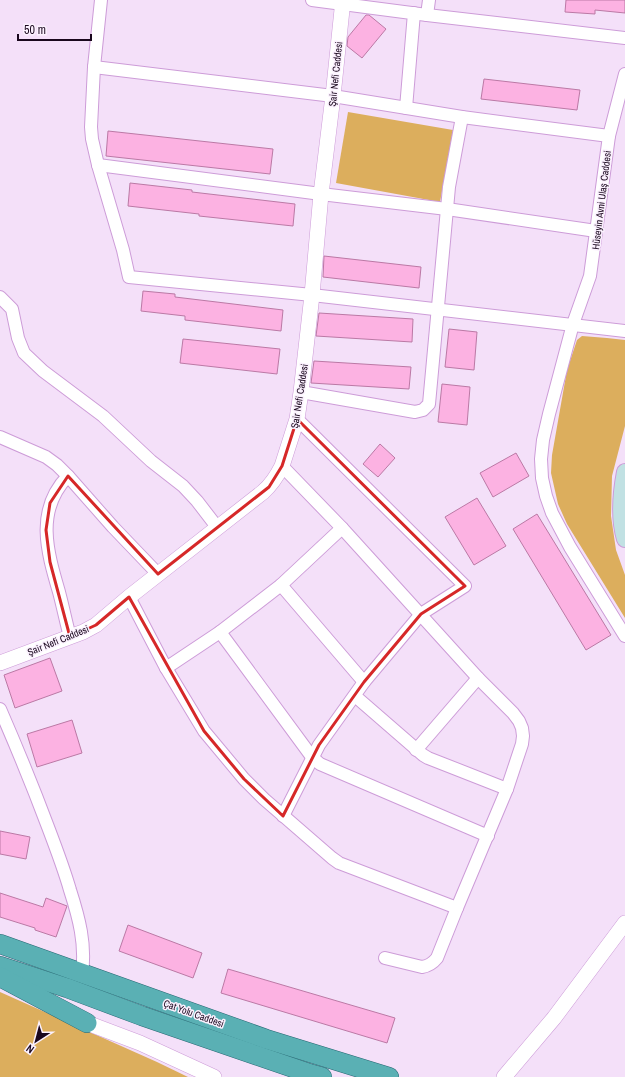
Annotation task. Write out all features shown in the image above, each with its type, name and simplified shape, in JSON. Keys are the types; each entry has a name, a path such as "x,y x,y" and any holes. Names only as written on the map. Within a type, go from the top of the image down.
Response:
{"highway":[{"name":"Çat Yolu Caddesi","path":"0,944 266,1039 389,1077"},
{"name":"Çat Yolu Caddesi","path":"0,966 322,1077"},
{"path":"0,977 87,1023"}],"main road":[{"path":"625,472 622,487 622,528 625,539"}],"street":[{"path":"101,0 94,67 91,127 93,145 98,166 123,250 129,277 312,295 625,331"},
{"path":"312,0 343,2 427,15 625,38"},
{"path":"427,15 429,0"},
{"name":"Şair Nefi Caddesi","path":"0,663 83,632 96,624 268,487 277,476 282,466 298,419 312,295 321,194 343,2"},
{"path":"406,108 414,13"},
{"path":"94,67 333,96 462,117 609,136"},
{"name":"Hüseyin Avni Ulaş Caddesi","path":"625,74 609,136 590,276 573,324 549,414 543,440 541,459 542,478 552,513 570,547 625,636"},
{"path":"301,392 415,412 423,410 429,404 446,209 462,117"},
{"path":"98,166 446,209 596,232"},
{"path":"0,297 12,309 18,338 24,353 42,371 103,416 151,460 183,486 197,501 217,527"},
{"path":"282,816 319,745 364,682 421,614 465,586 298,419"},
{"path":"0,437 46,458 57,465 158,574"},
{"path":"282,466 342,528 478,678 513,713 522,728 522,744 507,789 437,958 428,966 422,967 385,958"},
{"path":"68,476 56,490 50,503 46,530 50,562 70,636"},
{"path":"166,668 220,632 281,585 342,528"},
{"path":"281,585 364,682"},
{"path":"129,597 166,668 204,731 244,779 264,799 282,816 339,863 457,908"},
{"path":"220,632 316,761 324,767 488,836"},
{"path":"416,750 478,678"},
{"path":"355,696 416,750 428,758 507,789"},
{"path":"0,709 26,769 60,859 77,910 82,934 82,973"},
{"path":"504,1077 554,1018 625,923"},
{"path":"87,1023 140,1043 214,1077"}],"highlighted area":[{"path":"297,419 465,586 421,614 364,682 319,745 283,816 244,779 204,731 129,597 96,625 70,637 50,562 46,530 50,503 68,476 158,574 269,487 282,466"}],"shaded area":[{"path":"348,112 453,130 440,202 336,183"},
{"path":"582,336 625,340 625,426 612,476 611,516 616,550 625,575 625,618 567,524 558,504 551,473 552,455 567,370 577,340"},
{"path":"0,992 157,1062 188,1077 0,1077"}],"building":[{"path":"566,0 625,0 625,13 595,10 595,14 565,12"},
{"path":"366,15 369,15 386,29 362,58 347,46 348,37"},
{"path":"484,79 580,90 577,110 481,99"},
{"path":"108,131 273,149 270,174 106,156"},
{"path":"130,183 295,204 293,226 199,216 199,214 128,206"},
{"path":"324,256 421,267 419,288 323,277"},
{"path":"143,291 175,294 175,297 283,310 281,331 185,320 185,316 141,311"},
{"path":"319,313 413,319 412,342 316,336"},
{"path":"449,329 477,332 474,370 445,367"},
{"path":"183,339 280,349 277,374 180,363"},
{"path":"314,361 411,367 409,389 311,383"},
{"path":"442,384 470,387 467,425 438,422"},
{"path":"380,444 395,458 378,477 363,464"},
{"path":"516,453 529,476 493,497 480,473"},
{"path":"477,498 506,546 474,565 445,517"},
{"path":"537,514 611,635 586,650 513,529"},
{"path":"50,658 62,691 15,708 4,675"},
{"path":"72,720 82,753 37,767 27,734"},
{"path":"0,831 30,837 26,859 0,854"},
{"path":"0,893 43,907 46,898 67,906 56,937 35,930 35,928 0,917"},
{"path":"128,925 202,953 193,978 119,951"},
{"path":"228,969 395,1018 387,1043 221,993"}]}
